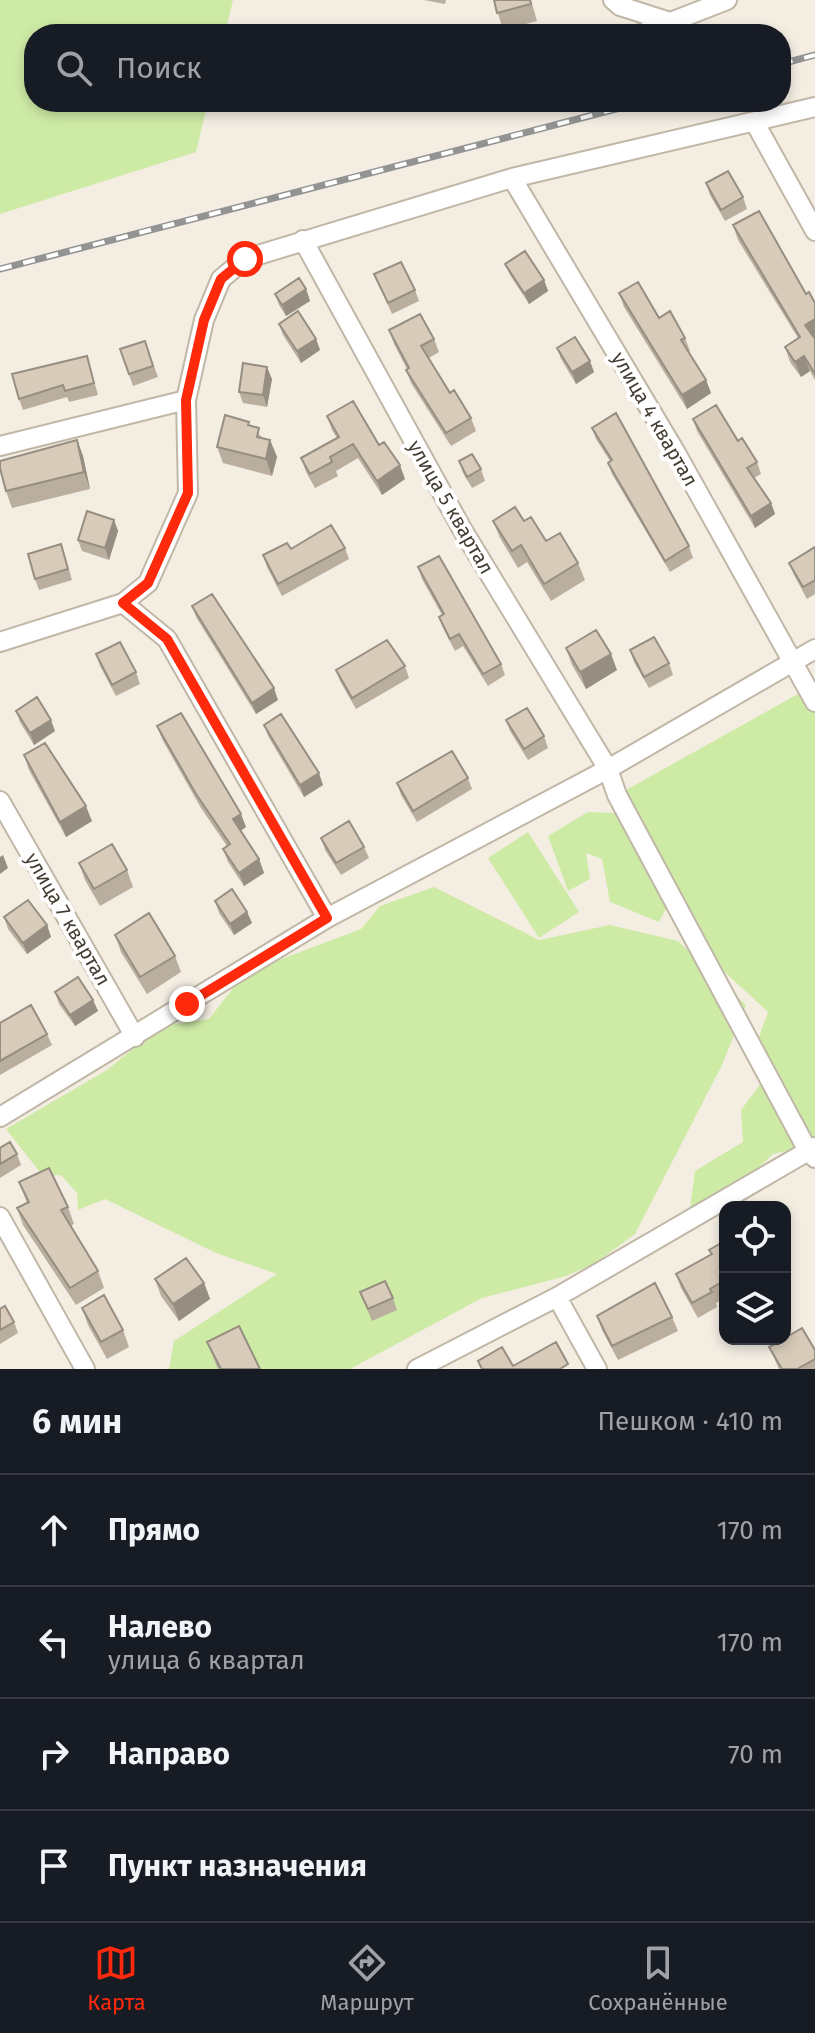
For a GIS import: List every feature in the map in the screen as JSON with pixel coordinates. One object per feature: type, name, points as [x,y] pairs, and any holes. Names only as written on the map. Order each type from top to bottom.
[{"type":"street","points":[[613,0],[620,6],[670,22]]},
{"type":"street","points":[[665,24],[727,0]]},
{"type":"street","points":[[0,642],[123,603],[148,583],[188,493],[186,400],[204,320],[221,279],[245,259],[512,178],[815,107]]},
{"type":"street","points":[[755,123],[815,231]]},
{"type":"street","name":"улица 4 квартал","points":[[512,178],[676,453],[815,702]]},
{"type":"street","name":"улица 5 квартал","points":[[303,240],[462,529],[608,769],[617,795],[813,1152]]},
{"type":"street","points":[[0,446],[186,400]]},
{"type":"street","points":[[123,603],[167,639],[327,918]]},
{"type":"street","points":[[0,1117],[327,918],[608,769],[815,649]]},
{"type":"street","name":"улица 7 квартал","points":[[0,801],[135,1037]]},
{"type":"street","points":[[417,1369],[557,1297],[813,1152]]},
{"type":"street","points":[[0,1217],[85,1369]]},
{"type":"street","points":[[557,1297],[597,1369]]},
{"type":"green space","points":[[0,0],[233,0],[227,24],[24,24],[24,112],[206,112],[196,152],[0,214]]},
{"type":"green space","points":[[807,689],[815,702],[815,1138],[797,1148],[773,1154],[747,1179],[690,1208],[695,1171],[743,1142],[741,1110],[762,1082],[757,1042],[768,1012],[705,954],[667,907],[659,922],[610,902],[602,859],[586,853],[590,879],[568,891],[548,836],[588,812],[614,813],[617,795]]},
{"type":"green space","points":[[528,832],[579,912],[539,938],[488,858]]},
{"type":"green space","points":[[434,887],[539,940],[610,925],[678,941],[746,1005],[722,1065],[635,1234],[594,1264],[566,1276],[482,1298],[350,1369],[169,1369],[174,1341],[277,1274],[216,1253],[105,1199],[78,1210],[77,1193],[61,1175],[43,1176],[6,1129],[107,1070],[161,1026],[209,1019],[245,973],[361,929],[380,906]]},
{"type":"building","points":[[494,0],[530,0],[531,4],[497,13]]},
{"type":"building","points":[[728,171],[743,197],[721,210],[706,183]]},
{"type":"building","points":[[759,211],[806,294],[809,292],[815,303],[815,319],[805,325],[815,339],[815,374],[804,356],[795,362],[785,347],[800,337],[733,225]]},
{"type":"building","points":[[525,251],[544,280],[524,293],[505,264]]},
{"type":"building","points":[[401,262],[415,290],[388,303],[374,274]]},
{"type":"building","points":[[299,278],[306,289],[282,305],[275,294]]},
{"type":"building","points":[[638,282],[659,318],[670,311],[685,338],[681,340],[706,380],[682,395],[619,293]]},
{"type":"building","points":[[298,311],[316,339],[297,351],[279,324]]},
{"type":"building","points":[[420,314],[434,339],[421,346],[450,393],[454,390],[471,418],[446,433],[406,370],[409,368],[389,330]]},
{"type":"building","points":[[575,337],[590,361],[572,372],[557,348]]},
{"type":"building","points":[[145,341],[153,366],[129,374],[120,349]]},
{"type":"building","points":[[87,356],[94,383],[65,391],[63,385],[19,399],[12,374]]},
{"type":"building","points":[[243,363],[267,367],[263,395],[239,392]]},
{"type":"building","points":[[353,401],[379,445],[384,442],[400,465],[377,481],[353,444],[330,457],[332,462],[310,474],[301,458],[339,437],[327,416]]},
{"type":"building","points":[[716,405],[738,441],[742,438],[757,462],[747,468],[771,503],[751,516],[693,419]]},
{"type":"building","points":[[616,413],[689,546],[665,561],[608,463],[612,460],[592,428]]},
{"type":"building","points":[[225,415],[259,428],[257,437],[270,440],[266,459],[217,447]]},
{"type":"building","points":[[77,440],[84,472],[6,491],[0,461]]},
{"type":"building","points":[[472,454],[481,469],[467,477],[459,461]]},
{"type":"building","points":[[515,507],[524,521],[531,517],[546,541],[560,533],[578,563],[544,584],[521,545],[512,551],[493,521]]},
{"type":"building","points":[[87,511],[114,520],[105,548],[78,540]]},
{"type":"building","points":[[331,525],[345,548],[278,584],[263,555],[287,543],[291,549]]},
{"type":"building","points":[[61,544],[68,569],[35,579],[28,554]]},
{"type":"building","points":[[815,547],[815,580],[803,587],[789,563]]},
{"type":"building","points":[[439,556],[501,664],[483,674],[459,634],[450,639],[439,617],[444,614],[418,567]]},
{"type":"building","points":[[212,594],[274,688],[252,703],[192,606]]},
{"type":"building","points":[[596,630],[611,654],[580,672],[566,648]]},
{"type":"building","points":[[654,637],[669,663],[644,677],[630,650]]},
{"type":"building","points":[[387,640],[405,666],[352,698],[336,670]]},
{"type":"building","points":[[120,642],[136,672],[112,685],[96,654]]},
{"type":"building","points":[[37,697],[51,720],[30,733],[16,711]]},
{"type":"building","points":[[527,708],[544,736],[524,749],[506,720]]},
{"type":"building","points":[[181,713],[241,814],[233,819],[259,859],[239,873],[223,849],[230,844],[196,794],[157,726]]},
{"type":"building","points":[[281,714],[319,773],[300,785],[264,725]]},
{"type":"building","points":[[45,743],[86,806],[60,822],[24,755]]},
{"type":"building","points":[[452,751],[468,778],[413,811],[397,783]]},
{"type":"building","points":[[349,821],[364,847],[336,863],[321,838]]},
{"type":"building","points":[[112,844],[127,870],[94,889],[79,863]]},
{"type":"building","points":[[232,889],[247,912],[230,924],[215,901]]},
{"type":"building","points":[[28,900],[47,925],[23,943],[4,917]]},
{"type":"building","points":[[149,913],[175,956],[140,977],[115,935]]},
{"type":"building","points":[[78,977],[93,1000],[70,1015],[55,992]]},
{"type":"building","points":[[31,1005],[47,1034],[0,1061],[0,1023]]},
{"type":"building","points":[[10,1142],[17,1154],[0,1164],[0,1148]]},
{"type":"building","points":[[49,1168],[68,1207],[61,1210],[98,1271],[70,1288],[17,1208],[29,1202],[19,1182]]},
{"type":"building","points":[[719,1244],[719,1284],[710,1289],[712,1292],[692,1303],[676,1274],[712,1254],[709,1250]]},
{"type":"building","points":[[186,1258],[204,1283],[173,1304],[155,1279]]},
{"type":"building","points":[[385,1281],[393,1298],[368,1309],[360,1292]]},
{"type":"building","points":[[655,1283],[672,1317],[612,1346],[597,1316]]},
{"type":"building","points":[[104,1295],[123,1330],[101,1342],[82,1308]]},
{"type":"building","points":[[5,1306],[14,1322],[0,1330],[0,1309]]},
{"type":"building","points":[[239,1326],[260,1369],[221,1369],[207,1342]]},
{"type":"building","points":[[802,1328],[815,1350],[815,1359],[797,1369],[782,1369],[769,1347],[791,1345],[791,1334]]},
{"type":"building","points":[[556,1342],[568,1364],[560,1369],[482,1369],[478,1361],[502,1347],[513,1366]]},
{"type":"railway","points":[[791,61],[815,55]]},
{"type":"railway","points":[[0,269],[604,112]]},
{"type":"route","points":[[187,1004],[327,918],[167,639],[123,603],[148,583],[188,493],[186,400],[204,320],[221,279],[245,259]]}]
